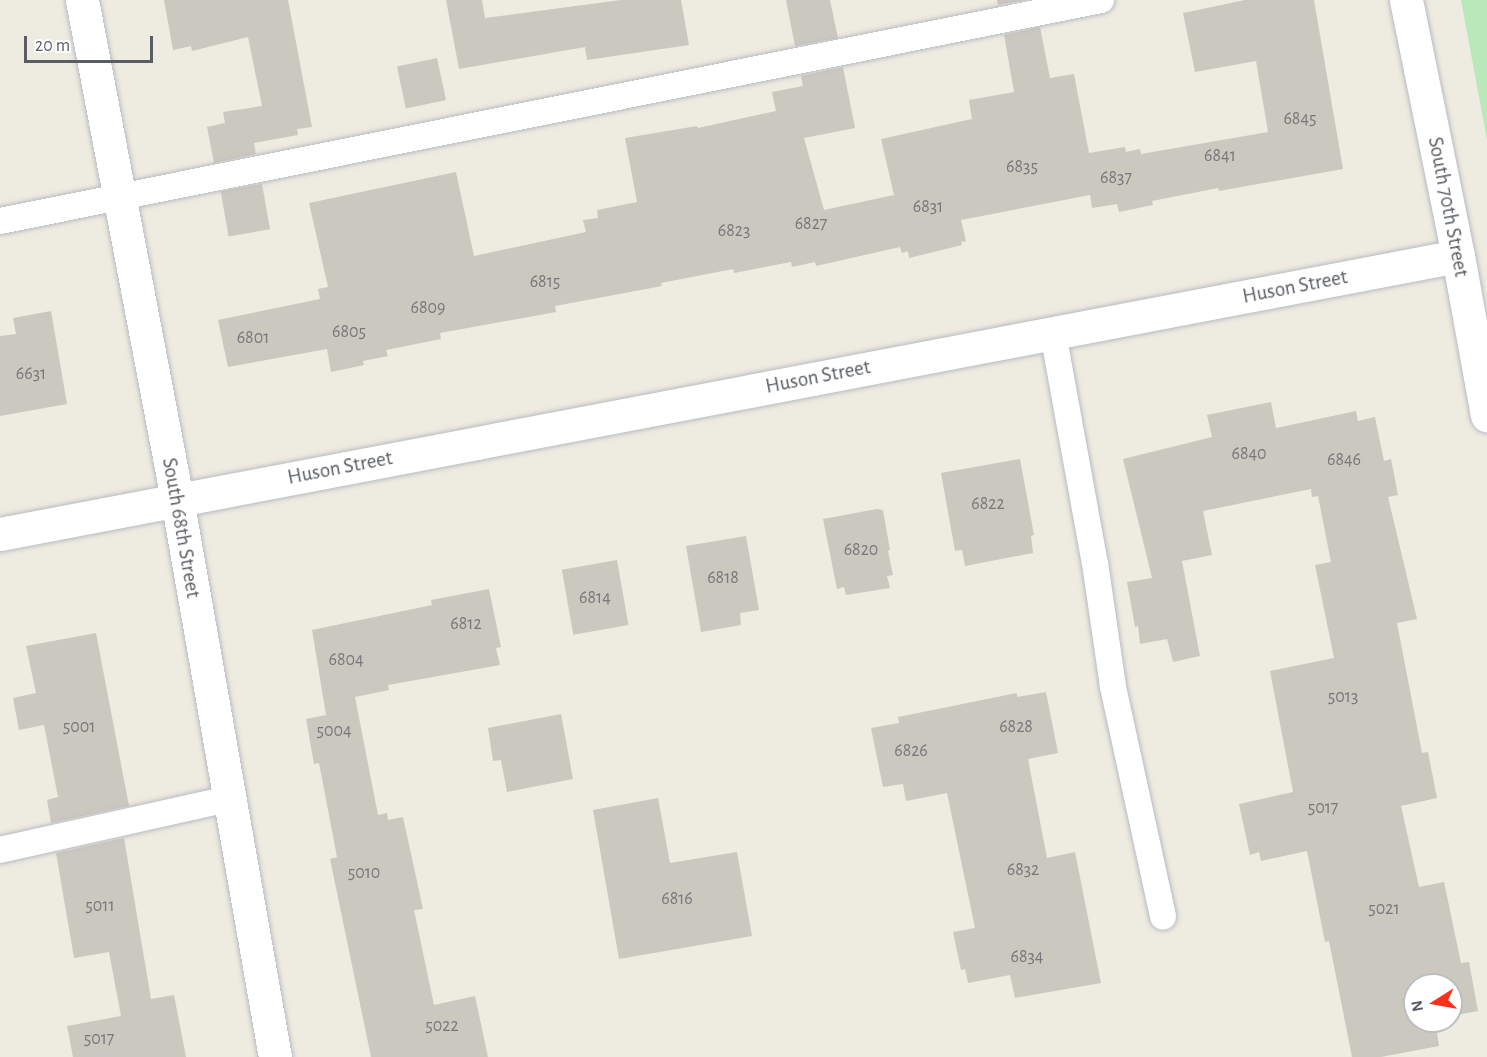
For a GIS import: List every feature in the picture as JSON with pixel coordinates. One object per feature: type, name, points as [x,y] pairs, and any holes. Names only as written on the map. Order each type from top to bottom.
[{"type":"street","name":"South 68th Street","points":[[82,0],[177,499],[275,1057]]},
{"type":"street","name":"South 70th Street","points":[[1406,0],[1458,256],[1487,415]]},
{"type":"street","name":"Huson Street","points":[[0,534],[1458,256]]},
{"type":"lane","points":[[0,221],[1101,0]]},
{"type":"lane","points":[[1053,333],[1095,562],[1113,687],[1163,917]]},
{"type":"lane","points":[[0,849],[229,799]]},
{"type":"green space","points":[[1461,0],[1487,0],[1487,140]]},
{"type":"building","points":[[164,0],[288,0],[312,127],[297,129],[298,135],[254,143],[256,154],[214,163],[207,127],[225,123],[223,112],[262,106],[248,37],[192,51],[191,46],[173,50]]},
{"type":"building","points":[[446,0],[482,0],[485,18],[621,0],[681,0],[689,45],[587,60],[585,47],[459,69]]},
{"type":"building","points":[[786,0],[830,0],[838,38],[795,46]]},
{"type":"building","points":[[997,0],[1025,0],[998,5]]},
{"type":"building","points":[[1245,0],[1314,0],[1343,169],[1219,191],[1218,188],[1152,201],[1153,205],[1119,212],[1117,204],[1092,208],[1090,195],[961,220],[966,241],[961,242],[962,245],[909,258],[908,251],[902,253],[900,247],[816,266],[815,262],[792,267],[791,262],[734,273],[733,269],[661,283],[662,286],[555,306],[556,312],[440,333],[441,339],[386,350],[388,356],[363,361],[364,365],[331,372],[327,349],[228,367],[218,320],[320,299],[318,289],[328,287],[309,203],[456,172],[474,256],[586,232],[583,220],[598,218],[597,210],[637,202],[625,138],[697,126],[698,128],[776,111],[772,92],[803,86],[801,76],[843,67],[855,128],[804,138],[824,210],[894,195],[881,139],[972,119],[969,100],[1014,92],[1004,35],[1040,27],[1050,78],[1074,74],[1089,153],[1125,147],[1126,152],[1140,149],[1141,154],[1268,132],[1256,61],[1195,72],[1183,13]]},
{"type":"building","points":[[437,58],[446,100],[406,109],[397,67]]},
{"type":"building","points":[[262,184],[270,229],[229,237],[221,191]]},
{"type":"building","points":[[51,311],[67,404],[0,416],[0,336],[16,334],[13,318]]},
{"type":"building","points":[[1271,402],[1276,428],[1356,411],[1358,421],[1375,417],[1384,461],[1391,459],[1398,495],[1388,497],[1417,619],[1397,623],[1422,753],[1428,752],[1437,798],[1401,806],[1419,887],[1444,882],[1461,963],[1469,962],[1478,1011],[1463,1014],[1463,973],[1403,973],[1403,1033],[1437,1033],[1439,1046],[1381,1057],[1352,1057],[1329,941],[1325,942],[1307,851],[1261,861],[1259,852],[1250,855],[1239,804],[1293,792],[1270,671],[1334,658],[1315,565],[1331,562],[1318,496],[1312,497],[1311,489],[1203,511],[1212,555],[1182,561],[1200,656],[1173,662],[1167,639],[1140,644],[1127,582],[1152,578],[1123,459],[1212,437],[1207,415]]},
{"type":"building","points":[[1020,459],[1034,535],[1031,536],[1033,553],[965,566],[962,550],[955,551],[941,473]]},
{"type":"building","points":[[877,509],[883,510],[890,550],[888,551],[893,575],[887,576],[890,588],[846,595],[844,587],[837,589],[823,519]]},
{"type":"building","points":[[746,536],[759,610],[740,613],[741,625],[701,632],[686,546]]},
{"type":"building","points":[[617,560],[628,625],[573,635],[562,570]]},
{"type":"building","points":[[489,589],[501,647],[496,648],[500,665],[388,685],[389,690],[355,697],[378,815],[387,813],[388,820],[403,817],[423,909],[414,910],[434,1005],[475,996],[488,1057],[371,1057],[330,859],[337,857],[319,763],[314,764],[306,719],[326,715],[312,630],[432,605],[431,600]]},
{"type":"building","points":[[96,633],[129,806],[51,823],[47,800],[58,797],[44,725],[19,730],[13,698],[36,693],[26,646]]},
{"type":"building","points":[[1046,692],[1058,753],[1028,759],[1047,858],[1075,852],[1101,983],[1015,998],[1010,975],[968,983],[965,969],[961,970],[953,932],[975,928],[947,793],[906,801],[903,784],[883,787],[871,728],[899,723],[898,717],[1017,693],[1017,697]]},
{"type":"building","points":[[561,714],[573,779],[507,792],[501,760],[493,761],[488,728]]},
{"type":"building","points":[[658,798],[670,863],[737,852],[752,936],[619,959],[593,810]]},
{"type":"building","points":[[124,838],[151,999],[174,995],[186,1057],[73,1057],[67,1026],[121,1016],[109,952],[74,958],[56,853]]}]
